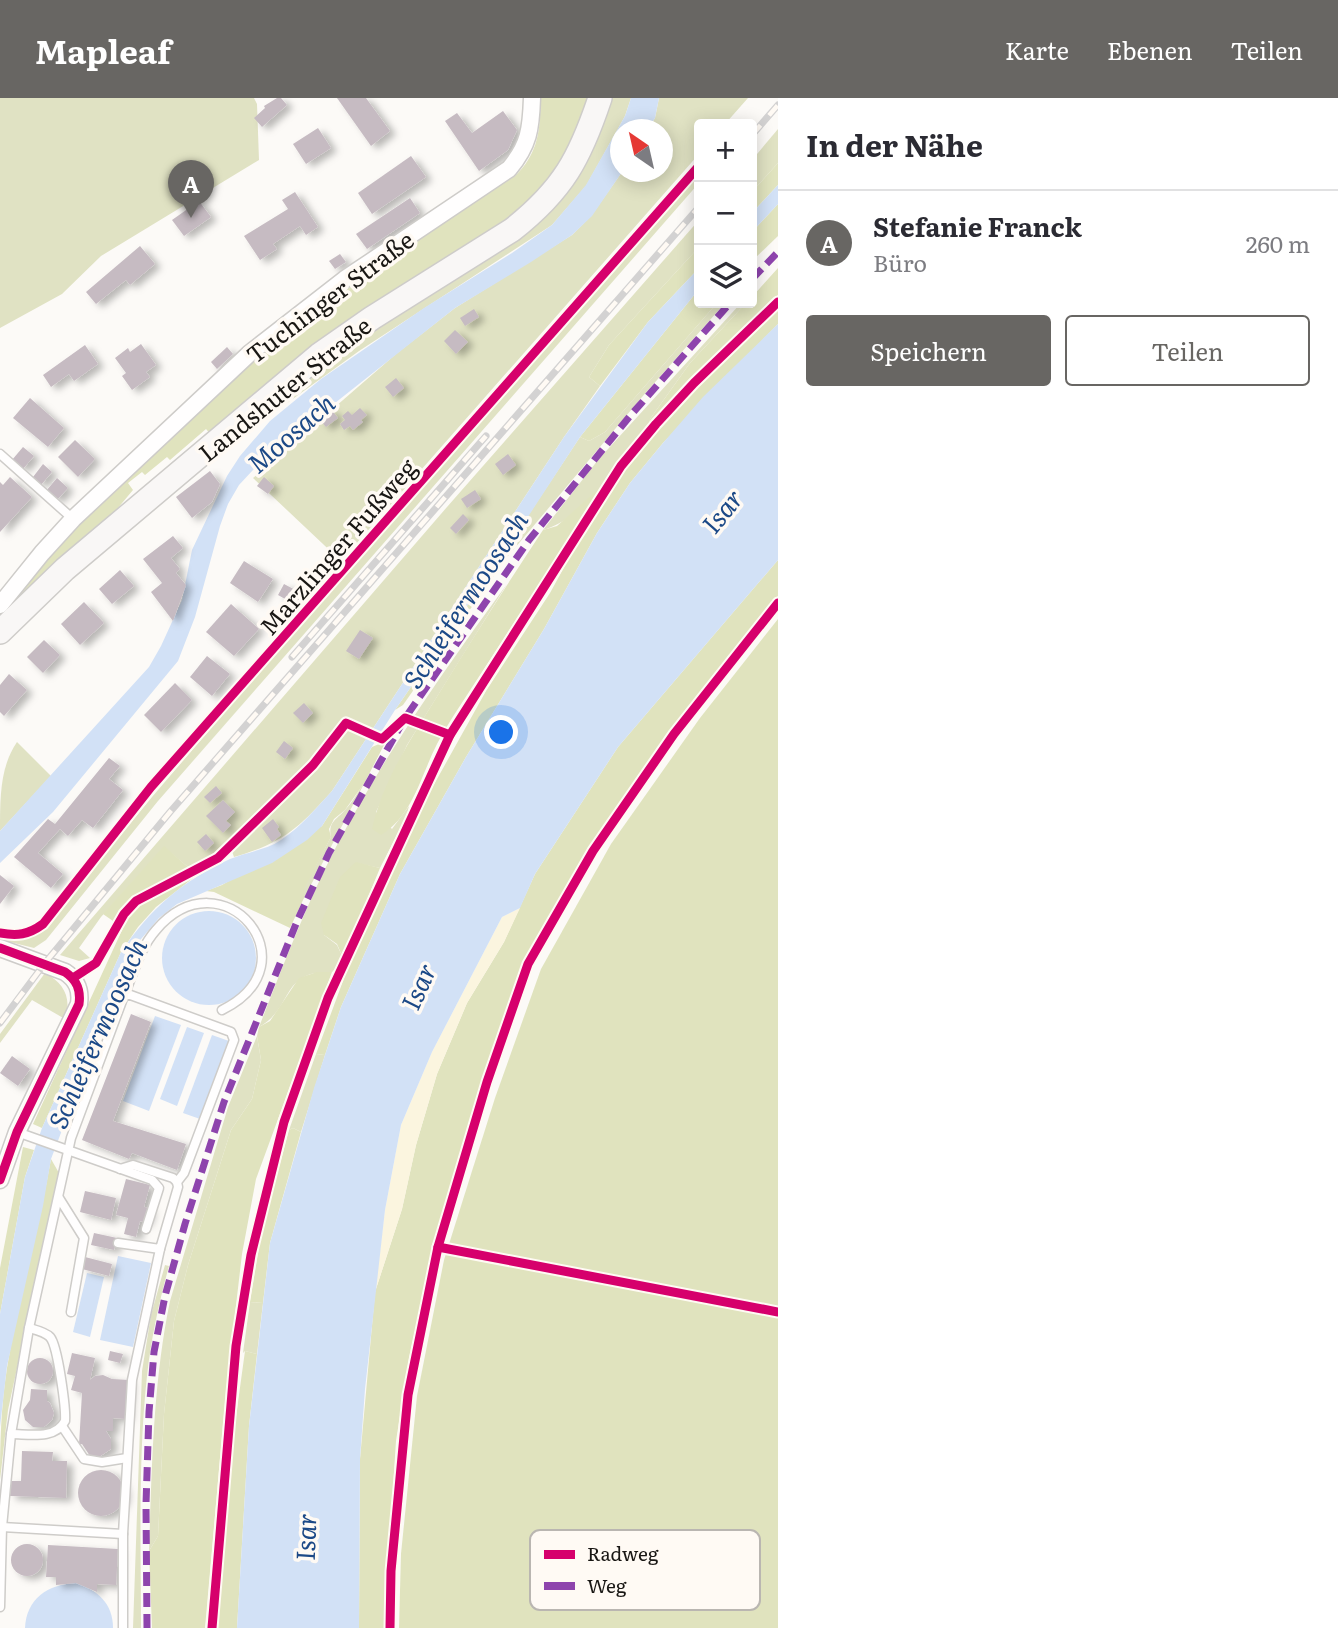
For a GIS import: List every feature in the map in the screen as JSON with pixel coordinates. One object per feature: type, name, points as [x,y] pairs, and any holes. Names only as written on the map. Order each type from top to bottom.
[{"type":"main road","name":"Landshuter Straße","points":[[0,632],[74,562],[319,355],[530,216],[548,199],[576,160],[600,98]]},
{"type":"street","name":"Tuchinger Straße","points":[[0,605],[73,519],[250,353],[345,279],[509,169],[523,152],[529,136],[532,98]]},
{"type":"street","points":[[0,948],[45,963],[73,978],[80,995],[79,1004],[17,1132],[0,1180]]},
{"type":"lane","points":[[0,454],[73,519]]},
{"type":"lane","points":[[73,978],[96,963],[124,914],[136,901],[176,879]]},
{"type":"lane","points":[[0,1607],[2,1527],[10,1434],[29,1328],[68,1150],[145,944],[156,929],[186,907],[203,902],[222,904],[243,915],[255,929],[262,947],[262,966],[253,988],[240,1002],[222,1010]]},
{"type":"lane","points":[[125,993],[226,1030],[234,1036],[184,1173],[177,1182]]},
{"type":"lane","points":[[17,1132],[152,1180],[159,1188],[146,1229]]},
{"type":"lane","points":[[120,1169],[133,1165],[173,1178],[178,1187],[160,1249],[134,1366],[123,1534],[122,1628]]},
{"type":"lane","points":[[59,1198],[84,1238],[71,1312]]},
{"type":"lane","points":[[118,1244],[160,1249]]},
{"type":"lane","points":[[10,1434],[49,1434],[62,1426],[66,1414],[58,1357],[50,1336],[29,1328]]},
{"type":"lane","points":[[62,1426],[84,1459],[102,1462],[127,1458]]},
{"type":"lane","points":[[2,1527],[123,1534]]},
{"type":"green space","points":[[0,98],[254,98],[257,104],[259,160],[101,256],[62,294],[0,328]]},
{"type":"green space","points":[[540,98],[592,98],[583,124],[540,196],[211,435],[206,429],[170,460],[167,457],[145,475],[142,472],[128,483],[133,490],[107,521],[18,600],[14,596],[77,525],[256,357],[365,273],[515,176],[533,150],[540,120]]},
{"type":"green space","points":[[611,98],[631,98],[623,119],[610,119],[610,143],[586,186],[552,225],[359,351],[236,440],[236,437],[327,363],[523,235],[539,221],[578,174]]},
{"type":"green space","points":[[659,98],[748,98],[729,119],[694,119],[694,160],[341,561],[253,478],[396,354],[455,308],[572,235],[591,216],[615,182],[673,182],[673,119],[655,118]]},
{"type":"green space","points":[[778,129],[778,163],[757,186],[757,154]]},
{"type":"green space","points":[[778,163],[778,185],[757,208],[757,186]]},
{"type":"green space","points":[[694,179],[694,189],[158,801],[46,940],[34,948],[2,940],[30,938],[52,919],[235,700]]},
{"type":"green space","points":[[778,204],[778,236],[757,256],[757,227]]},
{"type":"green space","points":[[694,226],[694,252],[609,345],[589,377],[600,386],[332,791],[289,833],[251,852],[234,857],[229,843],[216,855],[188,867],[164,847],[101,917],[79,948],[90,958],[79,961],[60,955]]},
{"type":"green space","points":[[694,252],[694,273],[648,322],[600,386],[589,377],[609,345]]},
{"type":"green space","points":[[778,268],[778,295],[685,386],[649,427],[650,419],[690,363],[741,308],[757,308],[757,291]]},
{"type":"green space","points":[[694,295],[694,308],[713,308],[605,432],[589,441],[580,437]]},
{"type":"green space","points":[[713,308],[721,308],[504,561],[498,561],[580,437],[589,441],[605,432]]},
{"type":"green space","points":[[736,308],[741,308],[690,363],[650,419],[649,427],[602,487],[573,514],[543,530],[598,460]]},
{"type":"green space","points":[[778,308],[778,324],[663,443],[630,483],[597,533],[544,629],[466,757],[400,874],[341,1007],[325,1055],[316,1054],[353,954],[380,891],[422,806],[486,691],[550,593],[586,527],[621,474],[657,430],[696,387]]},
{"type":"green space","points":[[605,483],[445,730],[409,806],[392,827],[381,835],[372,829],[384,792],[400,757],[491,610],[543,530],[557,526]]},
{"type":"green space","points":[[778,560],[778,596],[682,716],[594,841],[536,940],[513,990],[484,1073],[453,1176],[431,1257],[409,1358],[396,1441],[384,1628],[359,1628],[360,1459],[375,1292],[402,1209],[416,1145],[437,1074],[467,1003],[504,942],[535,874],[618,747]]},
{"type":"green space","points":[[498,561],[504,561],[403,705],[395,710]]},
{"type":"green space","points":[[507,584],[407,745],[376,812],[392,829],[409,806],[380,868],[356,863],[324,935],[337,945],[343,958],[339,966],[332,972],[304,977],[295,984],[270,1019],[259,1027],[315,891],[355,812],[417,712]]},
{"type":"green space","points":[[778,619],[778,1628],[399,1628],[401,1554],[417,1396],[444,1260],[495,1098],[541,969],[611,844],[700,718]]},
{"type":"green space","points":[[386,741],[365,782],[345,810],[334,819],[329,829],[331,837],[304,889],[303,900],[290,928],[214,892],[206,891],[222,885],[322,826],[372,747]]},
{"type":"green space","points":[[17,742],[51,776],[0,831],[4,772]]},
{"type":"green space","points":[[365,782],[303,900],[303,889],[331,837],[332,825],[351,804]]},
{"type":"green space","points":[[164,846],[197,875],[156,907],[121,952],[42,1128],[33,1124],[123,928],[103,914]]},
{"type":"green space","points":[[356,862],[380,868],[343,958],[337,944],[324,935],[321,923],[340,877]]},
{"type":"green space","points":[[317,972],[332,972],[256,1179],[242,1254],[226,1391],[205,1628],[152,1628],[149,1551],[158,1536],[164,1414],[174,1321],[188,1265],[231,1130],[252,1099],[261,1060],[257,1036],[259,1027],[270,1021],[299,978]]},
{"type":"green space","points":[[45,973],[57,981],[65,992],[68,1004],[65,1019],[32,1000],[0,1043],[0,1034]]},
{"type":"green space","points":[[257,1036],[261,1060],[252,1099],[231,1130],[188,1265],[174,1321],[164,1414],[158,1536],[149,1551],[157,1394],[170,1301],[228,1107]]},
{"type":"green space","points":[[316,1054],[325,1055],[301,1132],[293,1128],[289,1130]]},
{"type":"green space","points":[[293,1128],[301,1132],[270,1243],[263,1303],[250,1302],[261,1235],[289,1130]]},
{"type":"green space","points":[[23,1147],[34,1150],[25,1177],[0,1314],[0,1268]]},
{"type":"green space","points":[[51,1159],[59,1173],[8,1410],[0,1480],[1,1424],[7,1368]]},
{"type":"green space","points":[[165,1265],[169,1266],[153,1334],[144,1407],[141,1628],[133,1628],[142,1371],[151,1315]]},
{"type":"green space","points":[[250,1302],[263,1303],[257,1354],[245,1351],[243,1353]]},
{"type":"green space","points":[[245,1351],[257,1354],[249,1426],[237,1628],[216,1628],[235,1424]]},
{"type":"sand","points":[[520,908],[504,942],[467,1003],[437,1074],[416,1145],[402,1209],[375,1292],[385,1210],[401,1125],[432,1052],[502,917]]},
{"type":"water","points":[[631,98],[659,98],[654,119],[623,119]]},
{"type":"water","name":"Moosach","points":[[610,143],[610,182],[615,182],[592,216],[572,235],[455,308],[292,437],[239,485],[220,526],[195,617],[178,661],[53,812],[0,863],[0,831],[149,667],[182,600],[192,550],[227,476],[270,421],[321,379],[552,225],[586,185]]},
{"type":"water","points":[[778,185],[778,204],[757,227],[757,208]]},
{"type":"water","name":"Schleifermoosach","points":[[694,273],[694,295],[580,437],[395,710],[322,826],[307,840],[272,863],[177,904],[159,918],[136,945],[51,1159],[7,1366],[0,1427],[0,1314],[25,1177],[42,1128],[121,952],[156,909],[182,886],[230,859],[281,840],[302,823],[332,791],[564,437],[648,322]]},
{"type":"water","name":"Isar","points":[[778,324],[778,560],[618,747],[535,874],[520,908],[502,917],[432,1052],[401,1125],[385,1210],[365,1389],[360,1459],[359,1628],[237,1628],[249,1426],[270,1243],[314,1088],[341,1007],[400,874],[466,757],[544,629],[597,533],[630,483],[663,443],[703,397]]},
{"type":"water","points":[[209,911],[227,914],[242,925],[253,940],[256,958],[253,976],[242,991],[227,1002],[209,1005],[191,1002],[176,991],[165,976],[162,958],[165,940],[176,925],[191,914]]},
{"type":"water","points":[[155,1016],[181,1025],[149,1111],[123,1101]]},
{"type":"water","points":[[187,1027],[204,1033],[177,1106],[160,1099]]},
{"type":"water","points":[[212,1035],[229,1041],[200,1119],[183,1113]]},
{"type":"water","points":[[118,1256],[151,1263],[133,1347],[100,1340]]},
{"type":"water","points":[[87,1273],[104,1277],[90,1337],[73,1332]]},
{"type":"water","points":[[76,1583],[103,1599],[110,1612],[113,1628],[25,1628],[29,1609],[40,1595],[56,1586]]},
{"type":"building","points":[[281,98],[287,105],[262,127],[254,118],[264,106]]},
{"type":"building","points":[[337,98],[366,98],[390,131],[371,146]]},
{"type":"building","points":[[503,111],[517,130],[508,150],[479,171],[445,121],[457,113],[472,133]]},
{"type":"building","points":[[318,128],[331,148],[306,164],[293,144]]},
{"type":"building","points":[[411,156],[426,177],[372,214],[358,193]]},
{"type":"building","points":[[295,192],[318,227],[306,235],[300,226],[273,244],[277,249],[260,260],[244,236],[288,209],[282,200]]},
{"type":"building","points":[[410,198],[420,213],[367,249],[356,234]]},
{"type":"building","points":[[199,201],[211,217],[184,236],[172,220]]},
{"type":"building","points":[[140,246],[155,264],[130,285],[126,280],[96,304],[86,292]]},
{"type":"building","points":[[340,254],[346,262],[335,269],[329,261]]},
{"type":"building","points":[[474,309],[479,317],[465,326],[460,318]]},
{"type":"building","points":[[455,330],[468,342],[456,354],[444,341]]},
{"type":"building","points":[[141,344],[156,365],[146,372],[150,377],[132,390],[122,376],[126,373],[115,358],[128,348],[130,352]]},
{"type":"building","points":[[85,345],[98,364],[74,381],[69,374],[51,387],[43,375]]},
{"type":"building","points":[[227,347],[233,354],[217,369],[211,362]]},
{"type":"building","points":[[396,378],[404,388],[393,397],[385,387]]},
{"type":"building","points":[[30,398],[64,428],[48,447],[13,418]]},
{"type":"building","points":[[360,408],[367,415],[361,420],[363,422],[353,430],[350,426],[344,430],[340,424],[345,420],[342,416],[348,411],[352,415]]},
{"type":"building","points":[[331,409],[338,418],[326,427],[319,419]]},
{"type":"building","points":[[75,440],[95,459],[78,477],[58,457]]},
{"type":"building","points":[[23,447],[34,456],[23,469],[12,460]]},
{"type":"building","points":[[508,454],[516,465],[503,475],[495,464]]},
{"type":"building","points":[[43,464],[52,472],[41,485],[33,477]]},
{"type":"building","points":[[210,471],[220,484],[212,502],[192,518],[176,497]]},
{"type":"building","points":[[10,477],[32,497],[0,532],[0,482],[3,485]]},
{"type":"building","points":[[264,477],[274,486],[268,494],[257,486]]},
{"type":"building","points":[[57,478],[68,488],[57,500],[46,491]]},
{"type":"building","points":[[475,490],[481,499],[467,508],[461,499]]},
{"type":"building","points":[[463,514],[469,520],[456,534],[450,528]]},
{"type":"building","points":[[173,536],[183,548],[171,558],[180,569],[176,573],[186,585],[173,621],[151,592],[162,583],[143,559]]},
{"type":"building","points":[[244,561],[273,579],[258,602],[230,583]]},
{"type":"building","points":[[120,570],[134,586],[112,604],[99,589]]},
{"type":"building","points":[[284,584],[301,593],[294,604],[278,595]]},
{"type":"building","points":[[84,602],[104,623],[80,645],[61,624]]},
{"type":"building","points":[[231,604],[259,629],[234,656],[206,632]]},
{"type":"building","points":[[360,630],[373,638],[359,659],[346,651]]},
{"type":"building","points":[[44,640],[60,655],[43,673],[27,657]]},
{"type":"building","points":[[207,656],[230,674],[212,696],[190,677]]},
{"type":"building","points":[[9,674],[27,690],[4,716],[0,712],[0,685]]},
{"type":"building","points":[[175,683],[192,700],[161,732],[144,715]]},
{"type":"building","points":[[304,703],[313,713],[303,723],[293,713]]},
{"type":"building","points":[[284,741],[293,748],[285,759],[276,752]]},
{"type":"building","points":[[109,758],[120,766],[109,779],[123,790],[93,828],[82,820],[68,836],[60,829],[38,853],[63,874],[51,888],[14,857],[48,819],[55,824]]},
{"type":"building","points":[[216,786],[222,793],[210,803],[204,797]]},
{"type":"building","points":[[223,800],[235,812],[226,821],[231,825],[223,833],[206,816]]},
{"type":"building","points":[[273,819],[281,835],[272,842],[262,828]]},
{"type":"building","points":[[206,834],[214,843],[205,851],[197,842]]},
{"type":"building","points":[[0,875],[14,886],[0,904]]},
{"type":"building","points":[[131,1014],[151,1022],[113,1121],[186,1144],[177,1170],[132,1153],[129,1159],[82,1140]]},
{"type":"building","points":[[12,1056],[30,1069],[18,1086],[0,1073]]},
{"type":"building","points":[[126,1179],[150,1185],[144,1207],[150,1208],[146,1223],[140,1221],[136,1237],[124,1234],[128,1218],[116,1215]]},
{"type":"building","points":[[85,1191],[116,1198],[111,1220],[80,1212]]},
{"type":"building","points":[[94,1233],[117,1238],[114,1250],[91,1245]]},
{"type":"building","points":[[85,1257],[112,1264],[109,1276],[82,1269]]},
{"type":"building","points":[[110,1351],[123,1354],[120,1363],[108,1360]]},
{"type":"building","points":[[72,1353],[95,1358],[90,1380],[103,1375],[112,1379],[129,1380],[126,1419],[113,1418],[113,1431],[106,1431],[111,1439],[111,1449],[99,1457],[90,1456],[82,1444],[79,1445],[82,1393],[71,1390],[75,1376],[67,1374]]},
{"type":"building","points":[[40,1358],[49,1362],[53,1371],[49,1380],[40,1384],[31,1380],[27,1371],[31,1362]]},
{"type":"building","points":[[31,1389],[47,1390],[47,1401],[54,1413],[52,1420],[44,1427],[33,1427],[25,1420],[23,1410],[30,1400]]},
{"type":"building","points":[[22,1451],[53,1452],[52,1461],[67,1461],[66,1498],[10,1496],[11,1481],[21,1481]]},
{"type":"building","points":[[101,1470],[118,1476],[124,1493],[118,1510],[101,1516],[84,1510],[78,1493],[84,1476]]},
{"type":"building","points":[[27,1544],[38,1549],[43,1560],[38,1571],[27,1576],[16,1571],[11,1560],[16,1549]]},
{"type":"building","points":[[48,1545],[118,1549],[116,1585],[97,1584],[97,1592],[76,1583],[56,1585],[56,1577],[46,1577]]},
{"type":"railway","points":[[757,129],[778,105]]},
{"type":"railway","points":[[0,1023],[45,963],[170,812],[694,213]]},
{"type":"railway","points":[[292,657],[486,436]]},
{"type":"marked path","points":[[757,274],[778,252]]},
{"type":"marked path","points":[[147,1628],[146,1504],[149,1412],[154,1352],[165,1296],[224,1102],[298,919],[329,853],[405,718],[529,540],[630,416],[726,308]]},
{"type":"cycle path","name":"Marzlinger Fußweg","points":[[0,933],[22,934],[43,924],[151,787],[694,172]]},
{"type":"cycle path","points":[[212,1628],[236,1346],[251,1255],[284,1122],[328,998],[450,735],[621,466],[694,383],[778,302]]},
{"type":"cycle path","points":[[390,1628],[391,1571],[408,1395],[438,1247],[487,1082],[528,964],[593,851],[674,734],[778,603]]},
{"type":"cycle path","points":[[73,978],[96,963],[124,914],[136,901],[218,858],[313,765],[346,723],[382,739],[405,718],[450,735]]},
{"type":"cycle path","points":[[0,948],[65,972],[73,978],[79,990],[79,1004],[17,1132],[0,1180]]},
{"type":"cycle path","points":[[438,1247],[778,1312]]},
{"type":"place","name":"Stefanie Franck","points":[[191,218]]}]
